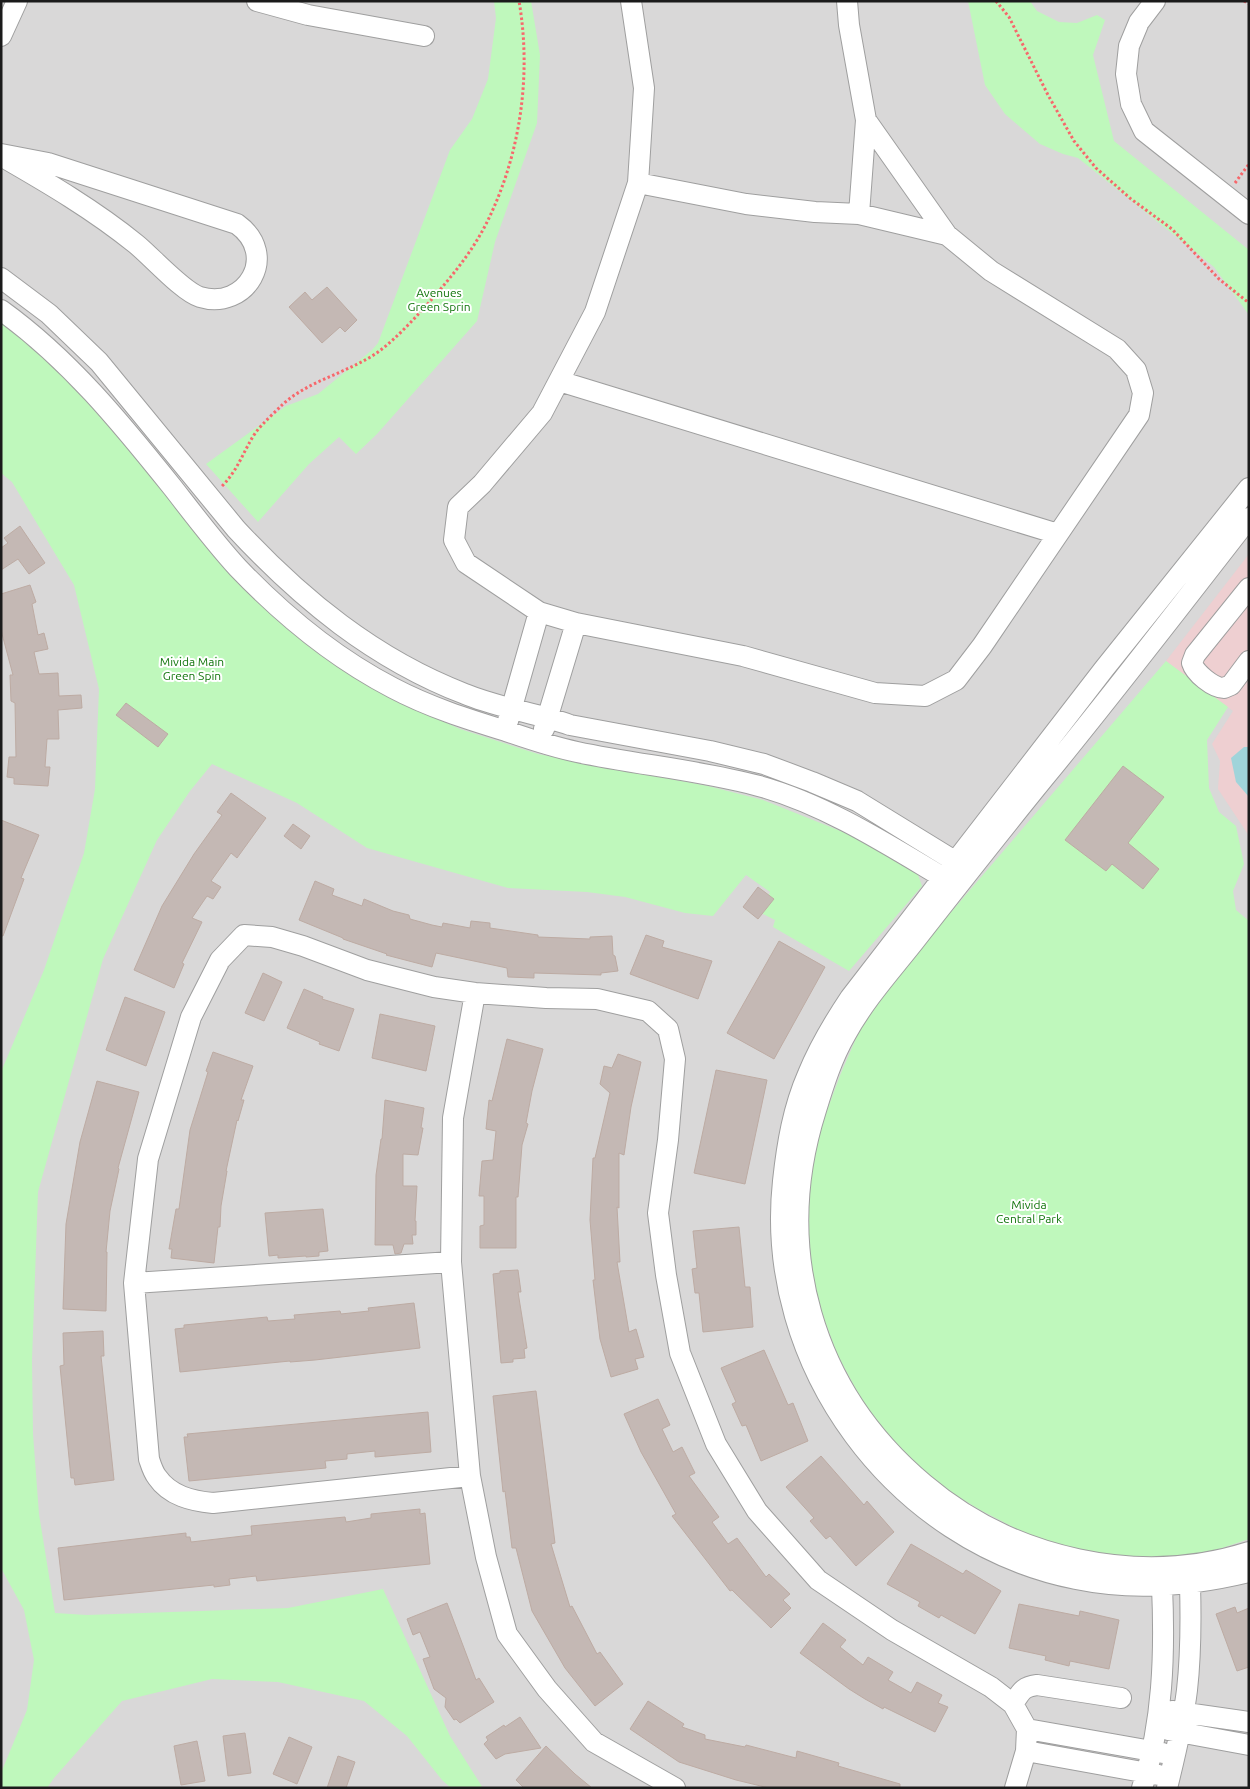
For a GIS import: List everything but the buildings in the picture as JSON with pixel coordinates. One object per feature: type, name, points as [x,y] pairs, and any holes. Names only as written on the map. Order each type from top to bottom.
[{"type":"street","points":[[1,36],[17,1]]},
{"type":"street","points":[[257,1],[308,15],[424,36]]},
{"type":"street","points":[[630,1],[644,88],[638,183],[595,312],[542,413],[482,484],[458,506],[454,540],[466,564],[539,612],[576,623],[743,656],[875,693],[925,696],[956,680],[982,646],[1139,415],[1143,393],[1136,370],[1117,349],[992,271],[947,235],[866,120]]},
{"type":"street","points":[[847,1],[866,120],[859,214]]},
{"type":"street","points":[[1155,1],[1139,22],[1129,46],[1126,74],[1131,104],[1144,131],[1249,214]]},
{"type":"street","points":[[1,155],[48,163],[238,224],[251,236],[255,246],[257,264],[255,273],[250,282],[233,295],[211,299],[192,294],[136,244],[108,222],[64,192],[1,155]]},
{"type":"street","points":[[638,183],[746,204],[815,212],[859,214],[947,235]]},
{"type":"street","points":[[1,278],[49,314],[99,362],[210,498],[284,579],[332,620],[366,643],[426,677],[466,695],[548,717],[570,725],[710,751],[764,764],[812,782],[857,801],[957,874]]},
{"type":"street","points":[[1,310],[45,344],[91,390],[238,567],[289,616],[344,659],[393,688],[441,710],[540,743],[577,752],[698,772],[761,786],[799,800],[957,874]]},
{"type":"street","points":[[559,381],[1058,534]]},
{"type":"street","points":[[1249,488],[1159,599],[957,874],[855,1018],[829,1070],[809,1132],[799,1187],[798,1241],[805,1292],[821,1343],[846,1393],[866,1423],[892,1454],[927,1487],[942,1498],[974,1519],[1000,1532],[1057,1554],[1116,1566],[1162,1568],[1189,1566],[1218,1561],[1249,1552]]},
{"type":"street","points":[[1249,518],[1080,734],[850,998],[819,1048],[799,1097],[788,1143],[780,1221],[785,1275],[797,1327],[816,1374],[842,1418],[873,1460],[891,1480],[930,1515],[975,1543],[999,1555],[1041,1570],[1102,1584],[1162,1586],[1190,1584],[1249,1572]]},
{"type":"street","points":[[1249,588],[1195,655],[1192,662],[1195,670],[1217,687],[1224,688],[1230,684],[1249,661]]},
{"type":"street","points":[[505,731],[539,612]]},
{"type":"street","points":[[540,743],[576,623]]},
{"type":"street","points":[[470,1476],[213,1503],[191,1500],[168,1489],[156,1477],[149,1459],[134,1283],[148,1159],[191,1018],[220,960],[244,935],[272,937],[303,946],[367,970],[434,987],[546,998],[597,999],[648,1011],[668,1030],[675,1059],[668,1140],[658,1213],[666,1275],[680,1352],[716,1444],[757,1511],[818,1580],[892,1630],[991,1687],[1013,1704],[1027,1729],[1026,1751],[1015,1788]]},
{"type":"street","points":[[475,992],[453,1118],[451,1262],[470,1476],[486,1557],[507,1634],[547,1689],[594,1742],[675,1788]]},
{"type":"street","points":[[134,1283],[451,1262]]},
{"type":"street","points":[[1026,1751],[1144,1780],[1168,1782],[1184,1712],[1190,1646],[1190,1584]]},
{"type":"street","points":[[1144,1780],[1157,1720],[1164,1652],[1162,1586]]},
{"type":"street","points":[[1013,1704],[1022,1690],[1028,1686],[1037,1685],[1121,1698]]},
{"type":"street","points":[[1157,1720],[1184,1712],[1249,1722]]},
{"type":"street","points":[[1157,1720],[1180,1732],[1249,1745]]},
{"type":"street","points":[[1027,1729],[1174,1756]]},
{"type":"path","points":[[210,498],[232,475],[256,432],[284,404],[310,387],[378,352],[420,314],[456,271],[485,226],[508,170],[518,129],[524,79],[524,30],[519,1]]},
{"type":"path","points":[[996,1],[1009,17],[1048,95],[1074,141],[1096,168],[1131,199],[1172,229],[1219,279],[1249,303]]},
{"type":"path","points":[[1244,1],[1249,4]]},
{"type":"shaded area","points":[[1,1],[1249,1],[1249,1788],[1,1788]]},
{"type":"shaded area","points":[[1249,554],[1249,836],[1218,789],[1220,761],[1212,744],[1233,711],[1166,661]]},
{"type":"green space","name":"Avenues Green Sprin","points":[[494,1],[531,1],[540,55],[537,123],[495,242],[477,321],[377,434],[356,454],[339,437],[309,464],[258,522],[206,464],[286,406],[318,394],[378,343],[450,150],[472,119],[488,79],[496,18]]},
{"type":"green space","points":[[968,1],[1030,1],[1037,11],[1059,22],[1077,23],[1097,15],[1105,20],[1093,55],[1114,141],[1249,250],[1249,315],[1214,267],[1078,158],[1040,144],[1005,114],[985,85]]},
{"type":"green space","name":"Mivida Main Green Spin","points":[[1,318],[104,412],[243,585],[388,696],[460,729],[538,754],[708,786],[763,800],[848,834],[917,872],[922,886],[849,971],[773,927],[775,920],[761,913],[770,892],[746,875],[713,916],[685,913],[625,897],[587,892],[508,888],[367,848],[297,803],[212,764],[190,791],[157,840],[103,959],[38,1192],[32,1360],[33,1434],[39,1514],[55,1613],[87,1615],[288,1608],[383,1589],[450,1736],[483,1788],[451,1788],[442,1780],[407,1736],[364,1701],[278,1682],[212,1679],[122,1701],[47,1788],[1,1788],[1,1773],[27,1710],[34,1660],[24,1610],[1,1568],[1,1072],[44,970],[84,853],[95,789],[99,689],[74,585],[12,482],[1,473]]},
{"type":"green space","name":"Mivida Central Park","points":[[1166,661],[1228,707],[1207,740],[1209,788],[1219,812],[1236,826],[1244,864],[1233,891],[1236,910],[1249,921],[1249,1539],[1213,1551],[1161,1558],[1102,1557],[1036,1539],[982,1511],[940,1486],[901,1450],[865,1406],[837,1354],[819,1305],[807,1244],[810,1182],[820,1129],[861,1027],[921,945]]},
{"type":"water","points":[[1244,747],[1249,747],[1249,797],[1236,782],[1231,758]]}]
